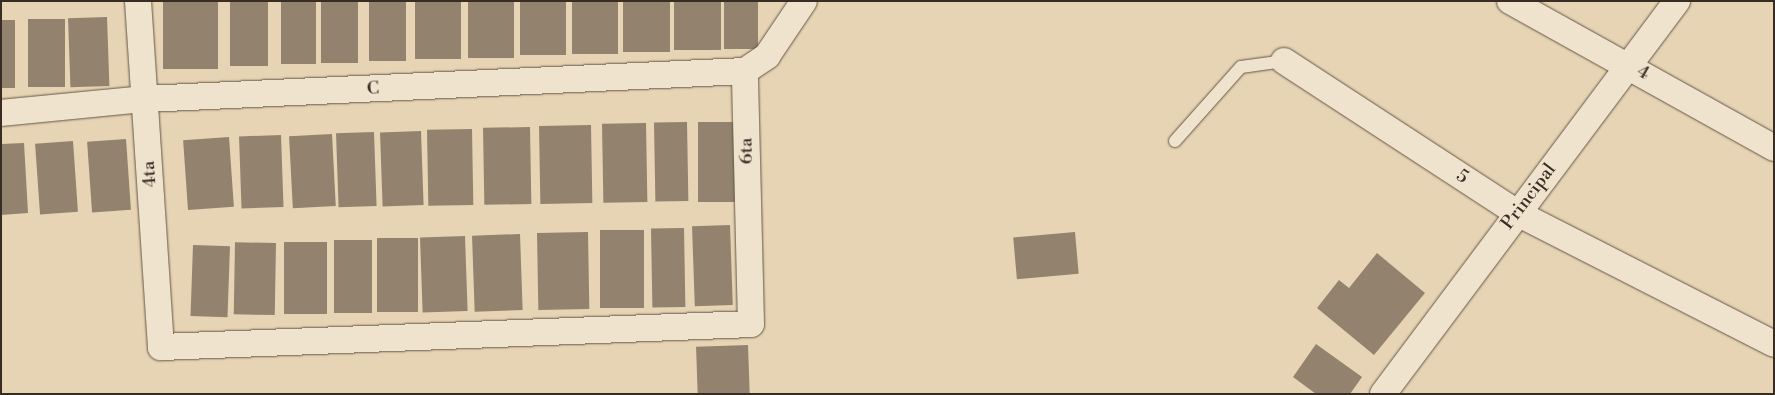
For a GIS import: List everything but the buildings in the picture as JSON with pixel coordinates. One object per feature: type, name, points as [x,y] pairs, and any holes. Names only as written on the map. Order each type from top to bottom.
[{"type":"street","name":"4ta","points":[[138,1],[161,347]]},
{"type":"street","points":[[745,71],[767,56],[804,1]]},
{"type":"street","name":"4","points":[[1510,1],[1627,64],[1774,148]]},
{"type":"street","name":"Principal","points":[[1382,394],[1627,64],[1677,1]]},
{"type":"street","name":"5","points":[[1284,61],[1517,213],[1774,344]]},
{"type":"street","name":"C","points":[[1,113],[145,99],[745,71]]},
{"type":"street","name":"6ta","points":[[161,347],[751,324],[745,71]]},
{"type":"lane","name":"5","points":[[1175,141],[1241,67],[1284,61]]}]
